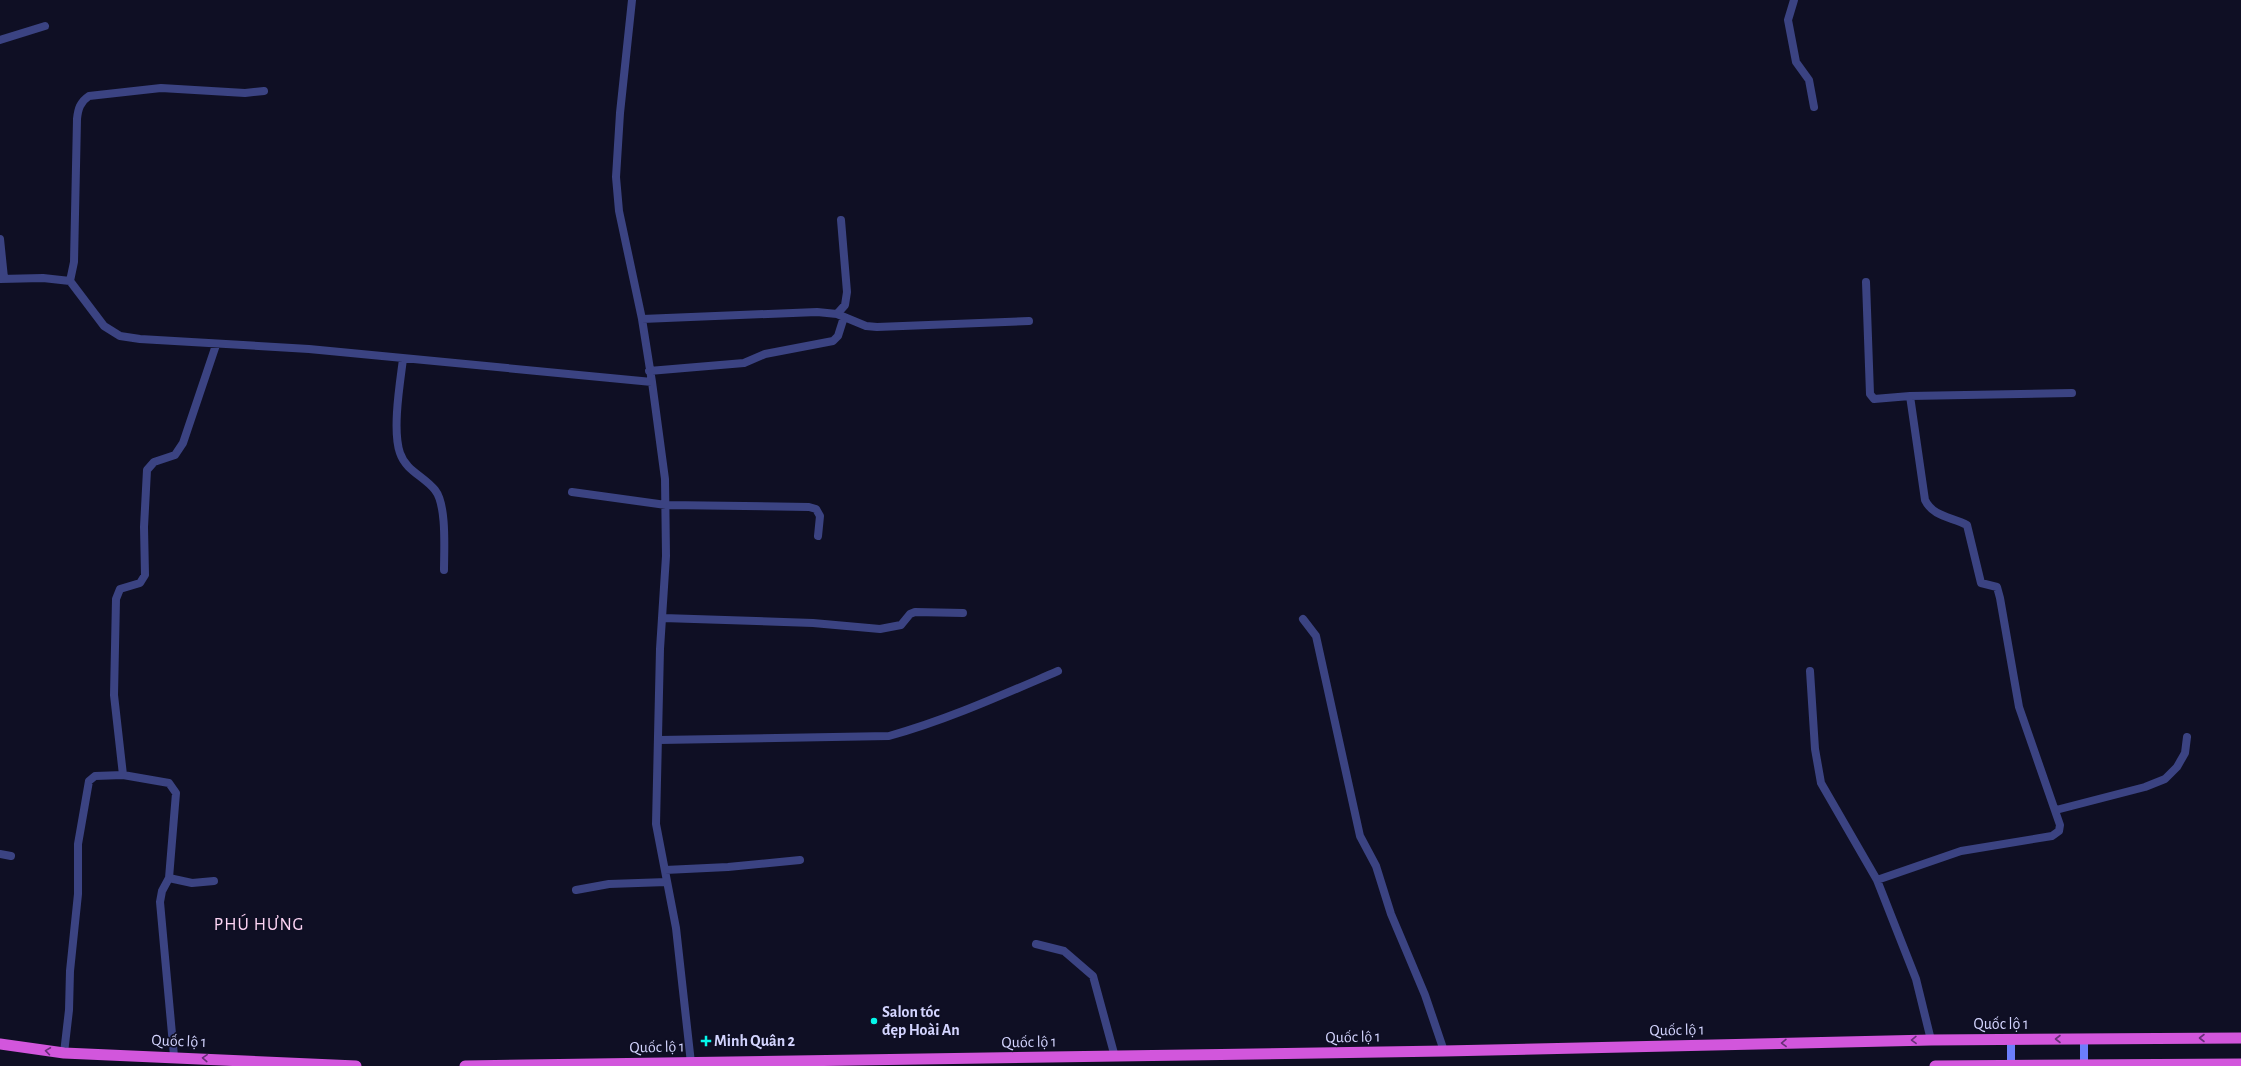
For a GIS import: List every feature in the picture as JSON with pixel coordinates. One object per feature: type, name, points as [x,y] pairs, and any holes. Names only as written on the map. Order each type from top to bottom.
[{"type":"highway","name":"Quốc lộ 1","points":[[465,1066],[1444,1051],[1931,1040],[2241,1038]]},
{"type":"highway","name":"Quốc lộ 1","points":[[0,1044],[64,1053],[174,1056],[356,1066]]},
{"type":"highway","points":[[1935,1066],[2241,1064]]},
{"type":"main road","points":[[2011,1039],[2011,1066]]},
{"type":"main road","points":[[2084,1039],[2084,1066]]},
{"type":"street","points":[[632,0],[620,113],[616,177],[619,211],[642,319],[660,434],[666,505],[666,556],[660,648],[656,824],[678,944],[691,1063]]},
{"type":"street","points":[[1794,0],[1788,20],[1796,62],[1809,80],[1814,107]]},
{"type":"street","points":[[0,40],[45,26]]},
{"type":"street","points":[[70,281],[74,262],[77,119],[80,104],[84,99],[89,96],[161,88],[245,93],[264,91]]},
{"type":"street","points":[[649,371],[744,363],[765,354],[833,341],[838,336],[847,292],[841,220]]},
{"type":"street","points":[[0,239],[2,279],[43,278],[70,281],[104,326],[116,334],[140,340],[309,349],[652,382]]},
{"type":"street","points":[[1866,282],[1870,394],[1874,399],[1880,400],[1910,396],[2072,393]]},
{"type":"street","points":[[642,319],[805,312],[841,316],[866,326],[878,327],[1029,321]]},
{"type":"street","points":[[123,775],[114,695],[116,599],[120,589],[140,583],[145,575],[144,527],[147,470],[154,462],[175,455],[183,443],[216,345]]},
{"type":"street","points":[[403,359],[398,404],[397,442],[404,462],[434,489],[438,496],[442,514],[444,570]]},
{"type":"street","points":[[1877,880],[1961,851],[2052,836],[2059,832],[2060,825],[2019,708],[1997,587],[1981,583],[1967,526],[1938,515],[1927,506],[1924,500],[1910,396]]},
{"type":"street","points":[[572,492],[666,505],[809,507],[816,509],[820,516],[818,536]]},
{"type":"street","points":[[663,618],[813,623],[880,628],[901,625],[910,614],[915,612],[963,613]]},
{"type":"street","points":[[1303,619],[1316,636],[1360,836],[1376,866],[1390,914],[1425,995],[1444,1051]]},
{"type":"street","points":[[659,740],[889,736],[919,728],[956,714],[1058,671]]},
{"type":"street","points":[[1810,671],[1814,749],[1821,784],[1877,880],[1916,979],[1931,1040]]},
{"type":"street","points":[[2056,810],[2145,787],[2165,779],[2177,768],[2185,753],[2187,737]]},
{"type":"street","points":[[64,1053],[69,1010],[70,971],[78,894],[78,844],[88,782],[95,776],[123,775],[170,783],[176,793],[169,878],[162,891],[160,902],[174,1056]]},
{"type":"street","points":[[0,854],[11,856]]},
{"type":"street","points":[[665,870],[728,868],[800,860]]},
{"type":"street","points":[[169,878],[192,883],[214,882]]},
{"type":"street","points":[[576,890],[609,884],[667,882]]},
{"type":"street","points":[[1036,944],[1064,951],[1093,976],[1115,1056]]},
{"type":"place","name":"Salon tóc đẹp Hoài An","points":[[874,1021]]},
{"type":"place","name":"Minh Quân 2","points":[[706,1041]]},
{"type":"district","name":"PHÚ HƯNG","points":[[259,925]]}]
